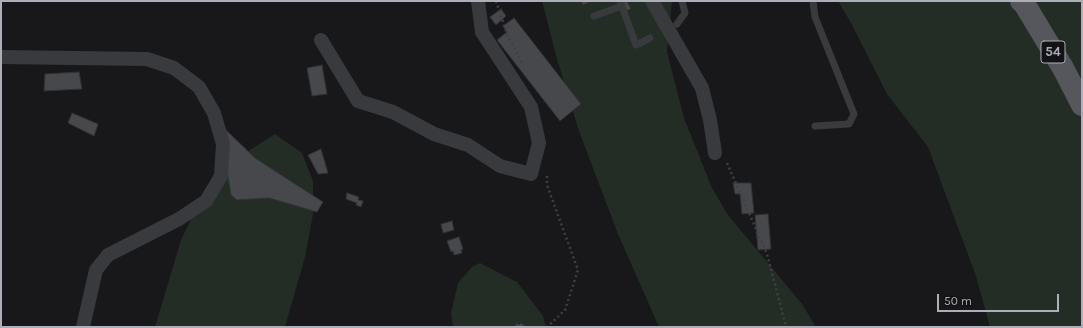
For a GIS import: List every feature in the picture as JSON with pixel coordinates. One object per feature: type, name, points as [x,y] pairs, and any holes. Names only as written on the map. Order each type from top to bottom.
[{"type":"main road","name":"54","points":[[1021,1],[1025,5],[1059,62],[1082,105]]},
{"type":"street","points":[[320,40],[358,101],[393,112],[434,134],[468,145],[500,166],[531,174],[539,142],[531,107],[482,32],[478,1]]},
{"type":"street","points":[[652,1],[702,88],[721,157]]},
{"type":"street","points":[[1,57],[147,58],[174,68],[199,87],[214,112],[224,144],[221,176],[206,201],[179,219],[108,256],[96,270],[83,327]]},
{"type":"lane","points":[[677,24],[685,13],[682,1]]},
{"type":"lane","points":[[812,1],[815,17],[854,114],[849,124],[815,126]]},
{"type":"lane","points":[[594,16],[621,3],[636,45],[650,38]]},
{"type":"path","points":[[721,157],[767,254],[786,327]]},
{"type":"shaded area","points":[[542,1],[672,1],[667,52],[684,118],[712,188],[728,215],[802,304],[816,327],[659,327],[618,234],[579,131],[557,59]]},
{"type":"shaded area","points":[[838,1],[1081,1],[1082,327],[990,327],[976,276],[928,147],[887,94],[851,23]]},
{"type":"shaded area","points":[[275,134],[302,153],[313,181],[313,214],[305,257],[285,327],[155,327],[181,240],[197,207],[223,172],[250,150]]},
{"type":"shaded area","points":[[480,263],[517,282],[543,316],[546,327],[453,327],[451,313],[458,283],[472,267]]},
{"type":"building","points":[[581,1],[592,1],[583,5]]},
{"type":"building","points":[[627,1],[631,9],[626,11],[622,3]]},
{"type":"building","points":[[501,9],[506,16],[496,25],[490,17]]},
{"type":"building","points":[[514,18],[581,104],[560,121],[497,40],[507,32],[503,26]]},
{"type":"building","points":[[322,65],[327,94],[312,96],[307,68]]},
{"type":"building","points":[[79,72],[82,89],[44,91],[45,74]]},
{"type":"building","points":[[72,113],[98,124],[94,136],[68,123]]},
{"type":"building","points":[[226,130],[255,158],[323,202],[317,212],[269,198],[237,200],[231,195],[222,140]]},
{"type":"building","points":[[321,149],[328,173],[318,174],[308,155]]},
{"type":"building","points":[[733,183],[751,183],[754,213],[742,214],[740,194],[735,194]]},
{"type":"building","points":[[347,193],[359,197],[358,200],[363,201],[361,207],[356,205],[357,203],[346,199]]},
{"type":"building","points":[[768,214],[771,249],[758,250],[755,215]]},
{"type":"building","points":[[452,221],[454,230],[443,233],[441,224]]},
{"type":"building","points":[[459,237],[463,249],[461,250],[462,253],[454,255],[453,251],[451,252],[447,241]]},
{"type":"building","points":[[517,323],[519,325],[521,323],[526,327],[514,327]]}]
